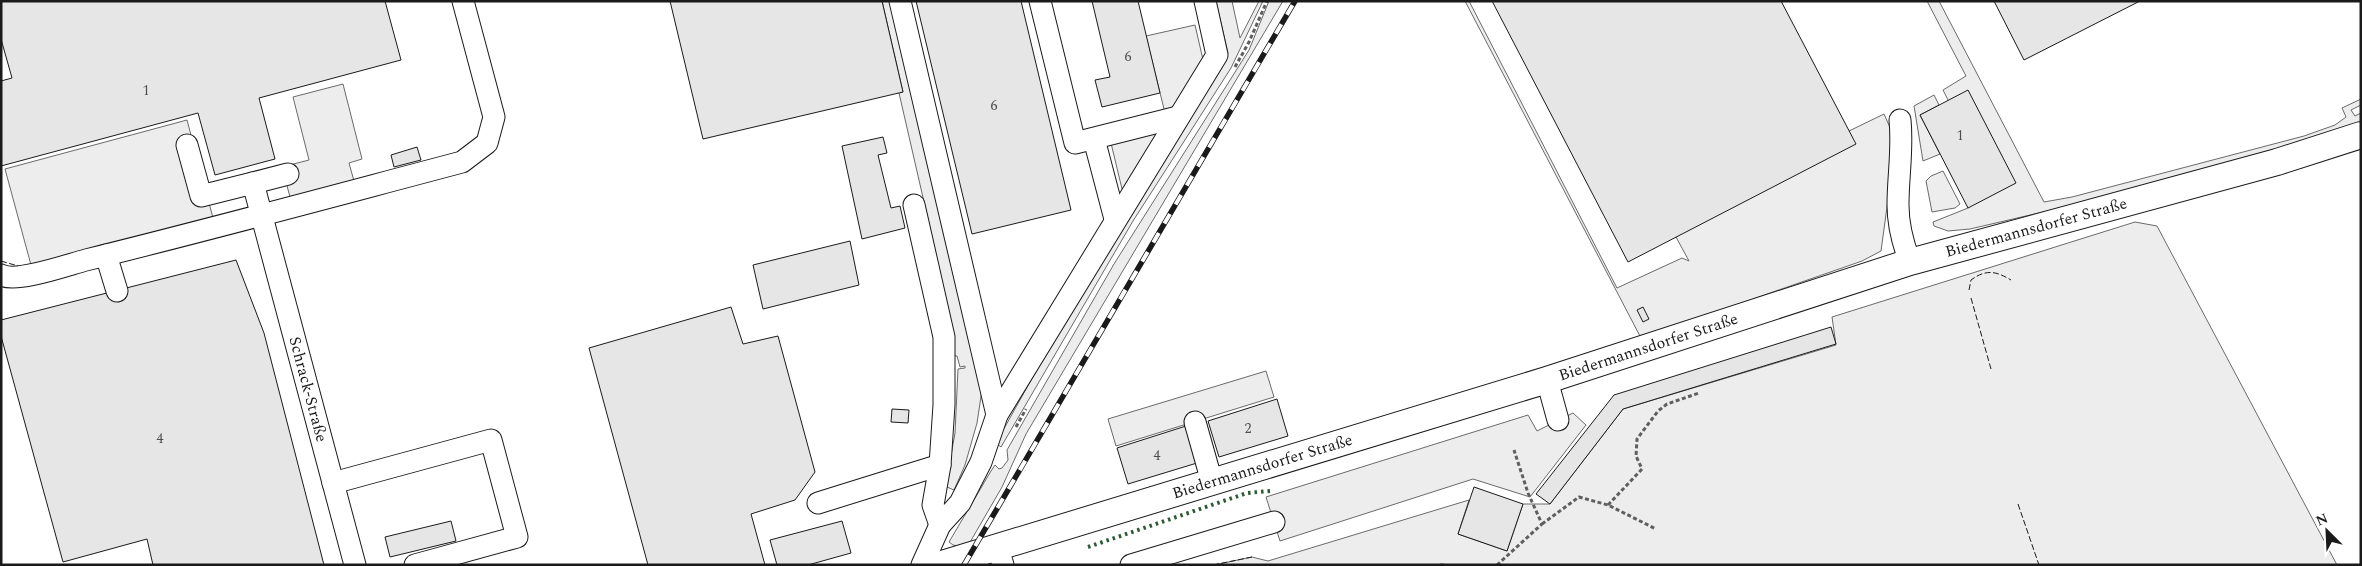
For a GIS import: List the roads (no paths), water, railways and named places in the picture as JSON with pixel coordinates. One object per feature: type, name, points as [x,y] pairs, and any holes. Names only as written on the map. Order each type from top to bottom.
[{"type":"main road","name":"Biedermannsdorfer Straße","points":[[939,565],[1001,556],[1212,482],[1547,380],[1910,262],[2287,159],[2361,135]]},
{"type":"street","points":[[1,275],[8,278],[27,275],[462,162],[486,143],[494,117],[463,1]]},
{"type":"street","points":[[900,1],[997,415]]},
{"type":"street","points":[[1040,1],[1075,143],[1178,117]]},
{"type":"street","points":[[922,565],[940,525],[960,503],[980,462],[997,415],[1115,219],[1217,55],[1205,1]]},
{"type":"street","points":[[1900,120],[1902,150],[1898,205],[1902,240],[1910,262]]},
{"type":"street","points":[[1094,138],[1115,219]]},
{"type":"street","points":[[188,145],[201,196],[288,174]]},
{"type":"street","name":"Schrack-Straße","points":[[253,183],[356,565]]},
{"type":"street","points":[[914,205],[944,337],[944,405],[940,465],[933,505],[940,525]]},
{"type":"street","points":[[106,255],[117,291]]},
{"type":"street","points":[[1547,380],[1558,420]]},
{"type":"street","points":[[1195,422],[1212,482]]},
{"type":"street","points":[[333,483],[491,440],[517,537],[415,565]]},
{"type":"street","points":[[818,503],[940,465]]},
{"type":"street","points":[[1131,565],[1274,522]]},
{"type":"railway","points":[[964,565],[1295,1]]}]
